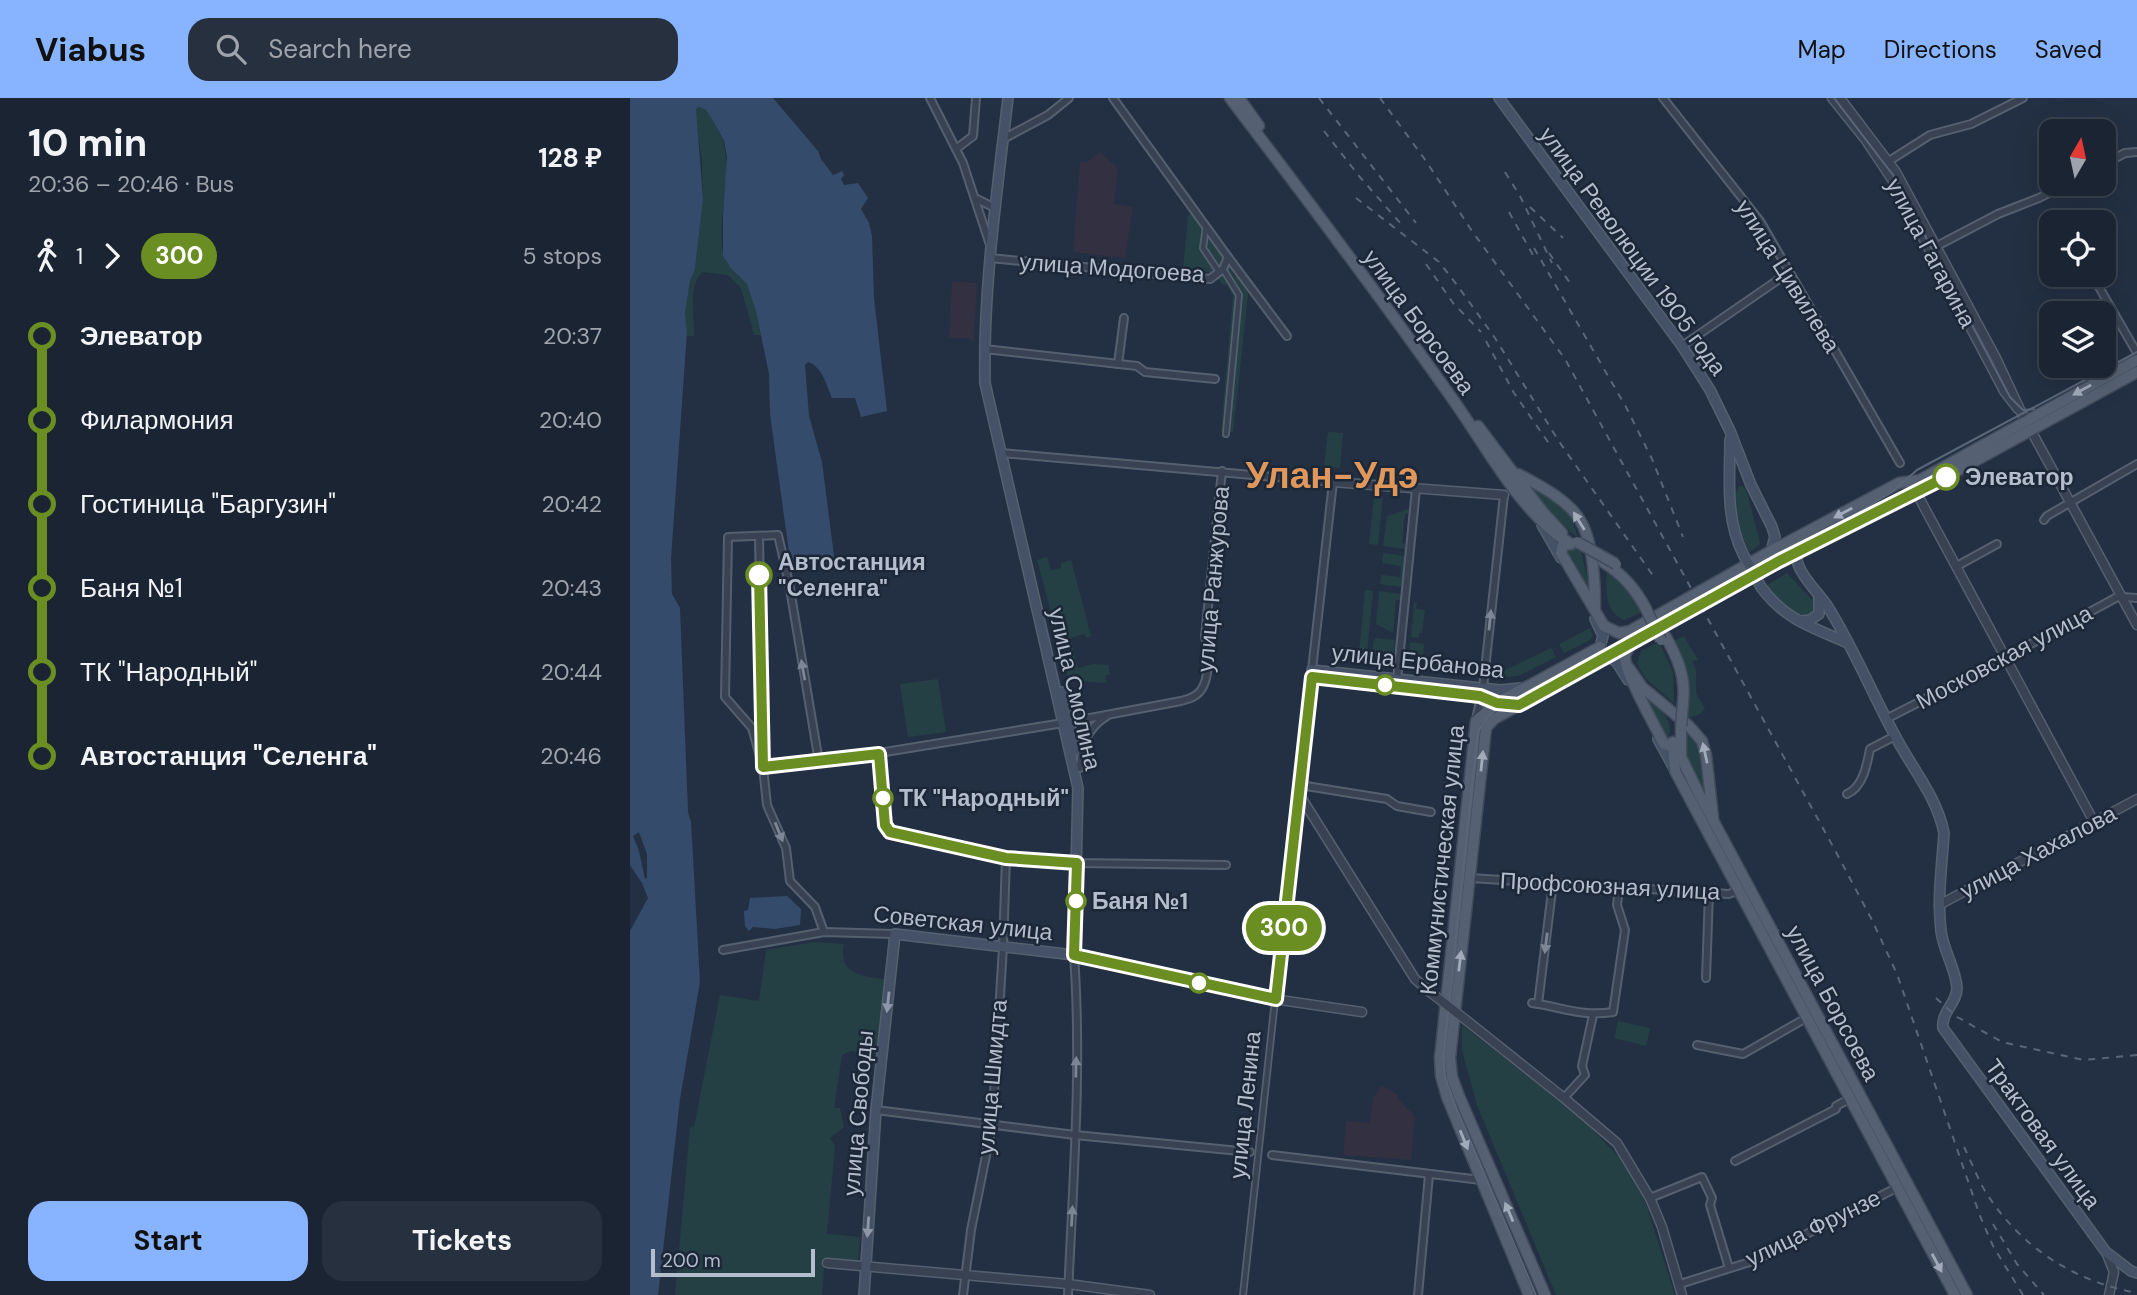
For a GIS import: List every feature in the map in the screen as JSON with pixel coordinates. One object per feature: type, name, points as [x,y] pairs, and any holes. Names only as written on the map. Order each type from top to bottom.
[{"type":"main road","name":"улица Смолина","points":[[1010,98],[991,247],[985,383],[1066,722],[1078,788],[1080,863],[1077,956]]},
{"type":"main road","name":"улица Борсоева","points":[[1230,98],[1537,517],[1549,529],[1619,572],[1647,606]]},
{"type":"main road","name":"улица Борсоева","points":[[1239,98],[1424,354],[1552,522],[1574,544]]},
{"type":"main road","name":"улица Революции 1905 года","points":[[1499,98],[1682,346],[1710,390],[1774,533],[1771,551]]},
{"type":"main road","points":[[992,259],[1006,138]]},
{"type":"main road","points":[[1678,725],[1684,683],[1681,666],[1664,638],[1647,606],[1635,581],[1616,564],[1574,544],[1563,545],[1561,553],[1604,626],[1612,632],[1630,631],[1771,551],[1899,483],[1920,480],[2137,360]]},
{"type":"main road","points":[[2027,421],[2137,372]]},
{"type":"main road","name":"улица Ербанова","points":[[1312,673],[1487,696],[1519,705],[1779,561],[1796,558],[1916,492],[2027,421]]},
{"type":"main road","name":"улица Революции 1905 года","points":[[1730,431],[1732,526],[1761,587],[1780,610],[1848,643]]},
{"type":"main road","name":"улица Борсоева","points":[[1516,473],[1564,504],[1582,523],[1588,540],[1594,580],[1594,608]]},
{"type":"main road","points":[[1731,488],[1733,483],[1741,480],[1751,485]]},
{"type":"main road","points":[[1537,517],[1604,636],[1600,647]]},
{"type":"main road","points":[[1796,558],[1848,643],[1895,736],[1935,804],[1944,833],[1939,905]]},
{"type":"main road","points":[[1798,621],[1810,620],[1819,614],[1818,593]]},
{"type":"main road","name":"улица Ербанова","points":[[1487,696],[1526,687],[1630,631]]},
{"type":"main road","points":[[1633,642],[1626,652],[1625,660],[1664,744],[1673,742]]},
{"type":"main road","name":"улица Борсоева","points":[[1606,657],[1616,661],[1624,671],[1675,771],[1744,887],[1902,1185],[1955,1295]]},
{"type":"main road","points":[[1629,668],[1642,687],[1689,726],[1702,741],[1713,821]]},
{"type":"main road","points":[[1476,721],[1488,710],[1487,696],[1526,687]]},
{"type":"main road","name":"Коммунистическая улица","points":[[1447,1077],[1486,728],[1494,719],[1519,705]]},
{"type":"main road","name":"Коммунистическая улица","points":[[1447,1077],[1440,1058],[1476,721]]},
{"type":"main road","points":[[1066,722],[1083,786],[1080,863]]},
{"type":"main road","name":"улица Борсоева","points":[[1675,771],[1673,742],[1678,725]]},
{"type":"main road","name":"улица Борсоева","points":[[1678,725],[1681,757],[1808,1017],[1855,1096]]},
{"type":"main road","name":"Трактовая улица","points":[[1939,905],[1941,934],[1957,988],[1942,1022],[1942,1028],[2106,1252],[2130,1271],[2137,1273]]},
{"type":"main road","name":"Советская улица","points":[[895,934],[1077,956]]},
{"type":"main road","name":"улица Свободы","points":[[864,1295],[876,1110],[895,934]]},
{"type":"main road","points":[[1447,1077],[1447,1097],[1529,1295]]},
{"type":"main road","points":[[1447,1077],[1545,1295]]},
{"type":"main road","name":"улица Борсоева","points":[[1902,1185],[1967,1295]]},
{"type":"street","points":[[930,98],[956,149],[977,200],[991,247]]},
{"type":"street","points":[[956,149],[973,136],[976,98]]},
{"type":"street","points":[[1006,138],[1048,115],[1069,98]]},
{"type":"street","points":[[1112,98],[1206,225],[1227,259],[1287,336]]},
{"type":"street","name":"улица Цивилева","points":[[1663,98],[1760,221],[1900,463]]},
{"type":"street","name":"улица Гагарина","points":[[1832,98],[1865,139],[1893,181],[2004,391],[2027,421]]},
{"type":"street","name":"улица Гагарина","points":[[1840,98],[1889,161],[2136,621]]},
{"type":"street","points":[[1889,161],[1917,142],[1943,130],[1971,124],[2023,98]]},
{"type":"street","points":[[2116,158],[2125,153],[2137,152]]},
{"type":"street","points":[[1936,247],[1998,215],[2043,196]]},
{"type":"street","points":[[977,200],[995,208]]},
{"type":"street","points":[[1206,225],[1203,248],[1239,295],[1226,434]]},
{"type":"street","name":"улица Модогоева","points":[[992,259],[1210,279],[1214,278],[1227,259]]},
{"type":"street","points":[[1682,346],[1788,273]]},
{"type":"street","points":[[2099,287],[2137,353]]},
{"type":"street","points":[[1118,363],[1124,318]]},
{"type":"street","points":[[987,349],[1118,363],[1137,366],[1146,372],[1215,379]]},
{"type":"street","points":[[1003,453],[1416,489],[1504,495],[1516,489]]},
{"type":"street","points":[[2044,520],[2137,464]]},
{"type":"street","name":"улица Ранжурова","points":[[1111,714],[1187,699],[1198,695],[1204,685],[1208,647],[1205,636],[1222,471]]},
{"type":"street","points":[[1502,471],[1506,481],[1504,495]]},
{"type":"street","points":[[1920,480],[1916,492],[2094,822]]},
{"type":"street","points":[[1312,673],[1333,482]]},
{"type":"street","points":[[1397,683],[1416,489]]},
{"type":"street","name":"Коммунистическая улица","points":[[1476,721],[1487,696],[1504,495]]},
{"type":"street","points":[[763,767],[752,728],[725,697],[728,537],[778,535],[789,583],[819,762]]},
{"type":"street","points":[[759,536],[763,767],[767,805],[786,848],[790,881],[815,908],[824,932]]},
{"type":"street","points":[[1957,566],[1997,544]]},
{"type":"street","points":[[2122,596],[2137,598]]},
{"type":"street","name":"Московская улица","points":[[1886,719],[2122,596]]},
{"type":"street","points":[[1486,728],[1488,710]]},
{"type":"street","points":[[763,767],[879,754],[1111,714]]},
{"type":"street","points":[[1080,768],[1087,734],[1094,724],[1111,714]]},
{"type":"street","points":[[1847,794],[1855,790],[1862,778],[1870,749],[1895,736]]},
{"type":"street","points":[[879,754],[886,829],[1006,858],[1080,863],[1226,865]]},
{"type":"street","points":[[1299,789],[1387,799],[1396,806],[1432,812]]},
{"type":"street","points":[[1299,789],[1415,979],[1617,1143],[1650,1198],[1682,1295]]},
{"type":"street","name":"улица Ленина","points":[[1243,1295],[1299,789]]},
{"type":"street","name":"улица Хахалова","points":[[1939,905],[2137,799]]},
{"type":"street","name":"улица Шмидта","points":[[963,1295],[964,1275],[992,1126],[1006,858]]},
{"type":"street","name":"Профсоюзная улица","points":[[1469,878],[1729,894],[1744,887]]},
{"type":"street","points":[[1553,883],[1535,1003],[1561,1007],[1567,1012],[1593,1015],[1613,1012],[1625,930],[1617,905],[1619,887]]},
{"type":"street","points":[[1706,978],[1709,893]]},
{"type":"street","name":"Советская улица","points":[[723,950],[824,932],[895,934]]},
{"type":"street","name":"Советская улица","points":[[1077,956],[1276,999],[1362,1012]]},
{"type":"street","name":"улица Смолина","points":[[1068,1295],[1075,1135],[1077,956]]},
{"type":"street","points":[[1564,1098],[1585,1075],[1583,1066],[1593,1015]]},
{"type":"street","points":[[1697,1045],[1744,1054],[1808,1017]]},
{"type":"street","points":[[1735,1161],[1836,1109],[1836,1105],[1855,1096]]},
{"type":"street","points":[[876,1110],[992,1126],[1250,1152]]},
{"type":"street","points":[[1272,1155],[1480,1180]]},
{"type":"street","points":[[1418,1295],[1429,1175]]},
{"type":"street","points":[[1650,1198],[1702,1177],[1712,1198],[1710,1205],[1729,1268]]},
{"type":"street","name":"улица Фрунзе","points":[[1680,1284],[1756,1260],[1902,1185]]},
{"type":"street","points":[[2106,1252],[2114,1272],[2109,1295]]},
{"type":"street","points":[[827,1263],[1068,1284],[1150,1295]]},
{"type":"shaded area","points":[[1100,152],[1118,169],[1114,204],[1133,207],[1125,258],[1073,252],[1080,162],[1086,162]]},
{"type":"shaded area","points":[[952,281],[977,283],[974,341],[968,338],[949,338]]},
{"type":"shaded area","points":[[1381,1086],[1398,1095],[1397,1098],[1415,1116],[1411,1160],[1343,1155],[1346,1121],[1370,1123],[1373,1098]]},
{"type":"green space","points":[[699,107],[708,113],[714,122],[726,155],[721,237],[723,254],[727,263],[744,279],[750,289],[761,335],[754,335],[741,288],[728,275],[702,272],[693,294],[694,336],[687,336],[685,313],[690,281],[695,269],[703,199],[702,162],[695,113]]},
{"type":"green space","points":[[1196,212],[1235,277],[1238,275],[1249,287],[1233,432],[1221,431],[1233,296],[1227,285],[1222,284],[1214,273],[1183,269],[1188,216]]},
{"type":"green space","points":[[1328,432],[1343,433],[1340,468],[1324,466]]},
{"type":"green space","points":[[1531,484],[1570,513],[1578,538],[1555,519],[1529,487]]},
{"type":"green space","points":[[1739,486],[1746,489],[1760,542],[1750,552],[1736,510],[1736,493]]},
{"type":"green space","points":[[1374,495],[1383,496],[1378,545],[1369,544]]},
{"type":"green space","points":[[1409,509],[1405,514],[1402,543],[1405,544],[1405,549],[1383,546],[1387,516]]},
{"type":"green space","points":[[1573,547],[1581,552],[1591,593],[1565,550]]},
{"type":"green space","points":[[1383,553],[1405,556],[1401,587],[1380,584],[1381,575],[1400,577],[1401,566],[1382,563]]},
{"type":"green space","points":[[1047,557],[1051,570],[1061,568],[1061,563],[1071,560],[1091,636],[1086,638],[1085,634],[1070,638],[1078,668],[1093,664],[1108,665],[1110,674],[1105,676],[1107,683],[1069,680],[1037,560]]},
{"type":"green space","points":[[1607,566],[1632,593],[1642,612],[1624,620],[1612,610],[1607,597]]},
{"type":"green space","points":[[1787,573],[1811,599],[1814,597],[1817,612],[1805,617],[1796,615],[1786,608],[1767,585]]},
{"type":"green space","points":[[1365,590],[1373,591],[1367,653],[1359,652]]},
{"type":"green space","points":[[1379,591],[1401,594],[1401,600],[1396,600],[1393,633],[1376,624]]},
{"type":"green space","points":[[1414,603],[1417,603],[1416,609],[1425,610],[1419,638],[1411,637]]},
{"type":"green space","points":[[1590,628],[1593,636],[1590,640],[1564,653],[1559,644]]},
{"type":"green space","points":[[1684,636],[1698,660],[1692,661],[1696,670],[1696,693],[1705,709],[1688,718],[1688,680],[1672,642]]},
{"type":"green space","points":[[1374,638],[1395,640],[1393,656],[1372,653]]},
{"type":"green space","points":[[1410,642],[1424,644],[1423,658],[1453,662],[1453,665],[1409,660]]},
{"type":"green space","points":[[1659,642],[1673,672],[1674,703],[1646,679],[1637,664],[1641,651]]},
{"type":"green space","points":[[1551,648],[1556,657],[1518,676],[1505,677],[1499,673]]},
{"type":"green space","points":[[938,679],[946,732],[908,737],[900,684]]},
{"type":"green space","points":[[1638,692],[1666,718],[1670,731],[1668,739],[1665,739]]},
{"type":"green space","points":[[1683,733],[1694,737],[1701,754],[1704,787],[1701,788],[1685,757]]},
{"type":"green space","points":[[814,942],[844,944],[844,961],[848,967],[861,975],[885,979],[876,1054],[851,1051],[842,1055],[834,1108],[840,1108],[844,1127],[830,1138],[835,1146],[827,1234],[860,1237],[858,1261],[825,1258],[822,1295],[675,1295],[690,1128],[694,1127],[720,995],[759,1001],[766,950]]},
{"type":"green space","points":[[1618,1021],[1650,1028],[1646,1046],[1614,1038]]},
{"type":"green space","points":[[1462,1025],[1580,1117],[1622,1160],[1645,1201],[1675,1295],[1556,1295],[1477,1105],[1462,1050]]},
{"type":"water","points":[[630,98],[773,98],[818,151],[833,175],[842,171],[844,175],[841,179],[844,185],[858,183],[868,198],[861,209],[869,223],[872,236],[874,298],[887,411],[861,417],[855,398],[832,398],[817,368],[808,362],[805,365],[809,416],[822,462],[835,564],[791,567],[770,414],[769,374],[756,311],[747,284],[723,256],[727,157],[724,141],[706,110],[699,107],[696,109],[703,199],[695,269],[690,281],[685,313],[687,331],[671,559],[672,594],[680,608],[688,812],[691,822],[700,982],[680,1099],[658,1295],[630,1295],[630,931],[648,898],[630,865]],"holes":[[[639,832],[647,854],[647,878],[645,879],[633,836]]]},
{"type":"water","points":[[787,896],[801,909],[800,925],[775,929],[753,927],[749,931],[745,926],[744,911],[748,910],[750,898]]},
{"type":"tunnel","points":[[1299,792],[1312,676]]},
{"type":"tram line","points":[[1834,98],[1893,175],[2010,397],[2023,410],[2034,409]]},
{"type":"tram line","points":[[1536,1295],[1457,1110],[1445,1077],[1443,1060],[1478,732],[1483,723],[1504,705],[1869,506],[1893,491],[1917,470],[2137,352]]},
{"type":"railway","points":[[1319,98],[1416,223]]},
{"type":"railway","points":[[1380,98],[1565,359],[1836,852],[1897,974],[1980,1216],[1993,1246],[2023,1295]]},
{"type":"railway","points":[[1324,131],[1402,225]]},
{"type":"railway","points":[[1505,172],[1520,196],[1552,263]]},
{"type":"railway","points":[[1356,198],[1439,262],[1495,338],[1558,440],[1654,577]]},
{"type":"railway","points":[[1530,207],[1563,238]]},
{"type":"railway","points":[[1509,212],[1534,257]]},
{"type":"railway","points":[[1534,248],[1626,407],[1652,459],[1683,537]]},
{"type":"railway","points":[[1549,253],[1570,283]]},
{"type":"railway","points":[[1426,264],[1453,303],[1481,332]]},
{"type":"railway","points":[[1486,341],[1514,393],[1550,445]]},
{"type":"railway","points":[[1936,998],[1957,1017],[2002,1042],[2084,1060],[2137,1055]]},
{"type":"railway","points":[[1964,1147],[1985,1191],[1999,1211],[2032,1245],[2070,1270],[2091,1280],[2137,1293]]},
{"type":"railway","points":[[1993,1224],[2017,1264],[2044,1295]]},
{"type":"bus line","name":"300","points":[[759,575],[763,767],[879,754],[885,825],[890,832],[1006,858],[1077,863],[1074,955],[1276,999],[1312,677],[1480,696],[1509,706],[1519,705],[1779,561],[1946,477]]},
{"type":"place","name":"Элеватор","points":[[1946,477]]},
{"type":"place","name":"Автостанция \"Селенга\"","points":[[759,575]]},
{"type":"place","name":"ТК \"Народный\"","points":[[883,798]]},
{"type":"place","name":"Баня №1","points":[[1076,901]]},
{"type":"district","name":"Улан-Удэ","points":[[1332,475]]}]
